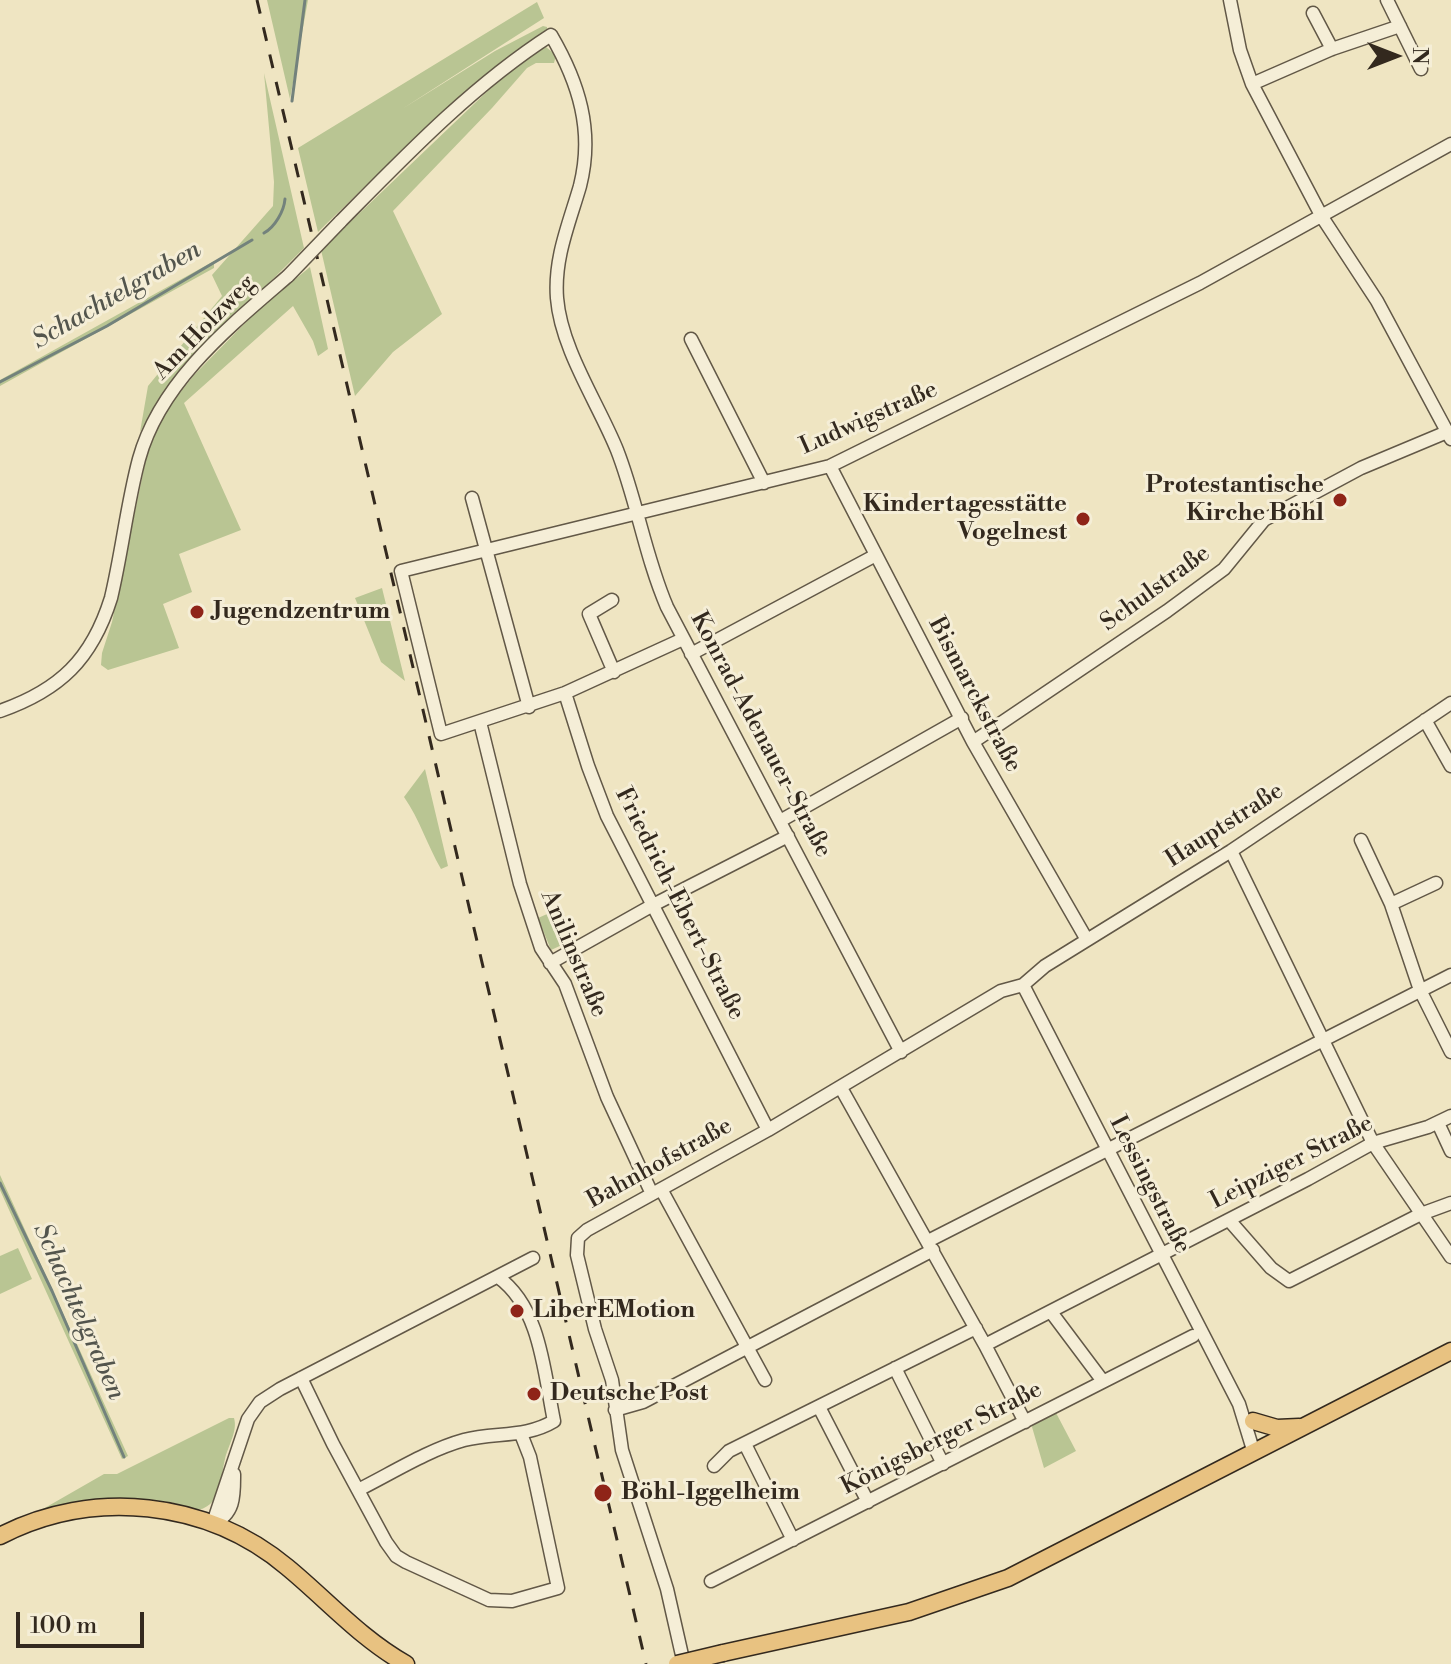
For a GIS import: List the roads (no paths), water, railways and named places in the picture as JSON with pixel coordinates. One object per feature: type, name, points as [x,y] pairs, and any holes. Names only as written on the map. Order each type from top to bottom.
[{"type":"main road","points":[[677,1664],[909,1612],[981,1588],[1051,1557],[1451,1351]]},
{"type":"main road","points":[[1253,1421],[1277,1428],[1304,1427]]},
{"type":"main road","points":[[0,1536],[51,1515],[110,1506],[170,1511],[213,1523],[275,1557],[365,1635],[406,1664]]},
{"type":"street","points":[[1230,0],[1240,50],[1252,84],[1322,217],[1377,301],[1449,435]]},
{"type":"street","points":[[1387,0],[1421,69]]},
{"type":"street","points":[[1313,13],[1332,49]]},
{"type":"street","points":[[1252,84],[1332,49],[1400,26]]},
{"type":"street","name":"Am Holzweg","points":[[0,711],[48,689],[75,667],[105,618],[140,458],[164,402],[190,369],[288,276],[393,167],[467,100],[551,35]]},
{"type":"street","name":"Konrad-Adenauer-Straße","points":[[551,35],[578,89],[586,136],[584,169],[560,250],[557,299],[570,346],[623,466],[653,574],[683,639],[901,1052]]},
{"type":"street","name":"Ludwigstraße","points":[[480,722],[441,734],[401,571],[830,466],[1200,283],[1451,144]]},
{"type":"street","points":[[691,339],[764,483]]},
{"type":"street","name":"Schulstraße","points":[[973,742],[1224,569],[1264,520],[1361,468],[1449,435]]},
{"type":"street","name":"Bismarckstraße","points":[[830,466],[973,742],[1087,940]]},
{"type":"street","points":[[472,498],[529,707]]},
{"type":"street","points":[[691,654],[876,555]]},
{"type":"street","points":[[612,600],[589,614],[614,672]]},
{"type":"street","points":[[480,722],[565,693],[683,639]]},
{"type":"street","name":"Friedrich-Ebert-Straße","points":[[565,693],[607,816],[768,1130]]},
{"type":"street","name":"Hauptstraße","points":[[1023,985],[1045,966],[1231,851],[1451,703]]},
{"type":"street","points":[[780,821],[962,718]]},
{"type":"street","points":[[1425,720],[1451,766]]},
{"type":"street","name":"Anilinstraße","points":[[480,722],[520,884],[541,948],[569,993],[607,1097],[656,1192],[765,1380]]},
{"type":"street","points":[[550,963],[653,905],[788,836]]},
{"type":"street","points":[[1361,840],[1391,904],[1420,990],[1451,1052]]},
{"type":"street","points":[[1231,851],[1373,1143],[1451,1257]]},
{"type":"street","points":[[1391,904],[1436,883]]},
{"type":"street","points":[[615,1410],[643,1402],[1106,1149],[1451,975]]},
{"type":"street","name":"Bahnhofstraße","points":[[684,1664],[667,1589],[629,1472],[610,1371],[597,1336],[578,1238],[587,1230],[841,1088],[1001,991],[1023,985]]},
{"type":"street","name":"Lessingstraße","points":[[1023,985],[1239,1404],[1257,1451]]},
{"type":"street","points":[[841,1088],[976,1328],[1025,1422]]},
{"type":"street","name":"Leipziger Straße","points":[[985,1345],[1373,1143],[1451,1116]]},
{"type":"street","points":[[1438,1123],[1451,1151]]},
{"type":"street","points":[[1229,1220],[1271,1268],[1289,1281],[1421,1214],[1451,1203]]},
{"type":"street","points":[[245,1538],[236,1520],[233,1501],[235,1463],[239,1443],[254,1409],[268,1395],[533,1258]]},
{"type":"street","points":[[358,1490],[460,1441],[521,1434],[554,1421],[529,1316],[515,1291],[498,1277]]},
{"type":"street","points":[[1051,1312],[1102,1380]]},
{"type":"street","points":[[714,1466],[722,1456],[976,1328]]},
{"type":"street","name":"Königsberger Straße","points":[[711,1581],[1193,1336]]},
{"type":"street","points":[[895,1368],[943,1464]]},
{"type":"street","points":[[301,1378],[358,1490],[396,1556],[489,1600],[512,1601],[558,1588],[530,1457],[521,1434]]},
{"type":"street","name":"Lessingstraße","points":[[1239,1404],[1258,1433],[1257,1451]]},
{"type":"street","points":[[819,1407],[868,1502]]},
{"type":"street","points":[[745,1444],[793,1540]]},
{"type":"street","points":[[213,1523],[235,1463]]},
{"type":"street","points":[[213,1523],[226,1516],[233,1501]]},
{"type":"waterway","name":"Schachtelgraben","points":[[292,101],[305,0]]},
{"type":"waterway","name":"Schachtelgraben","points":[[264,233],[278,218],[285,199]]},
{"type":"waterway","name":"Schachtelgraben","points":[[0,382],[107,326],[252,240]]},
{"type":"waterway","name":"Schachtelgraben","points":[[0,1183],[52,1291],[124,1457]]},
{"type":"railway","points":[[257,0],[646,1664]]},
{"type":"place","name":"Protestantische Kirche Böhl","points":[[1340,500]]},
{"type":"place","name":"Kindertagesstätte Vogelnest","points":[[1083,519]]},
{"type":"place","name":"Jugendzentrum","points":[[197,612]]},
{"type":"place","name":"LiberEMotion","points":[[517,1311]]},
{"type":"place","name":"Deutsche Post","points":[[534,1394]]},
{"type":"place","name":"Böhl-Iggelheim","points":[[603,1493]]}]
